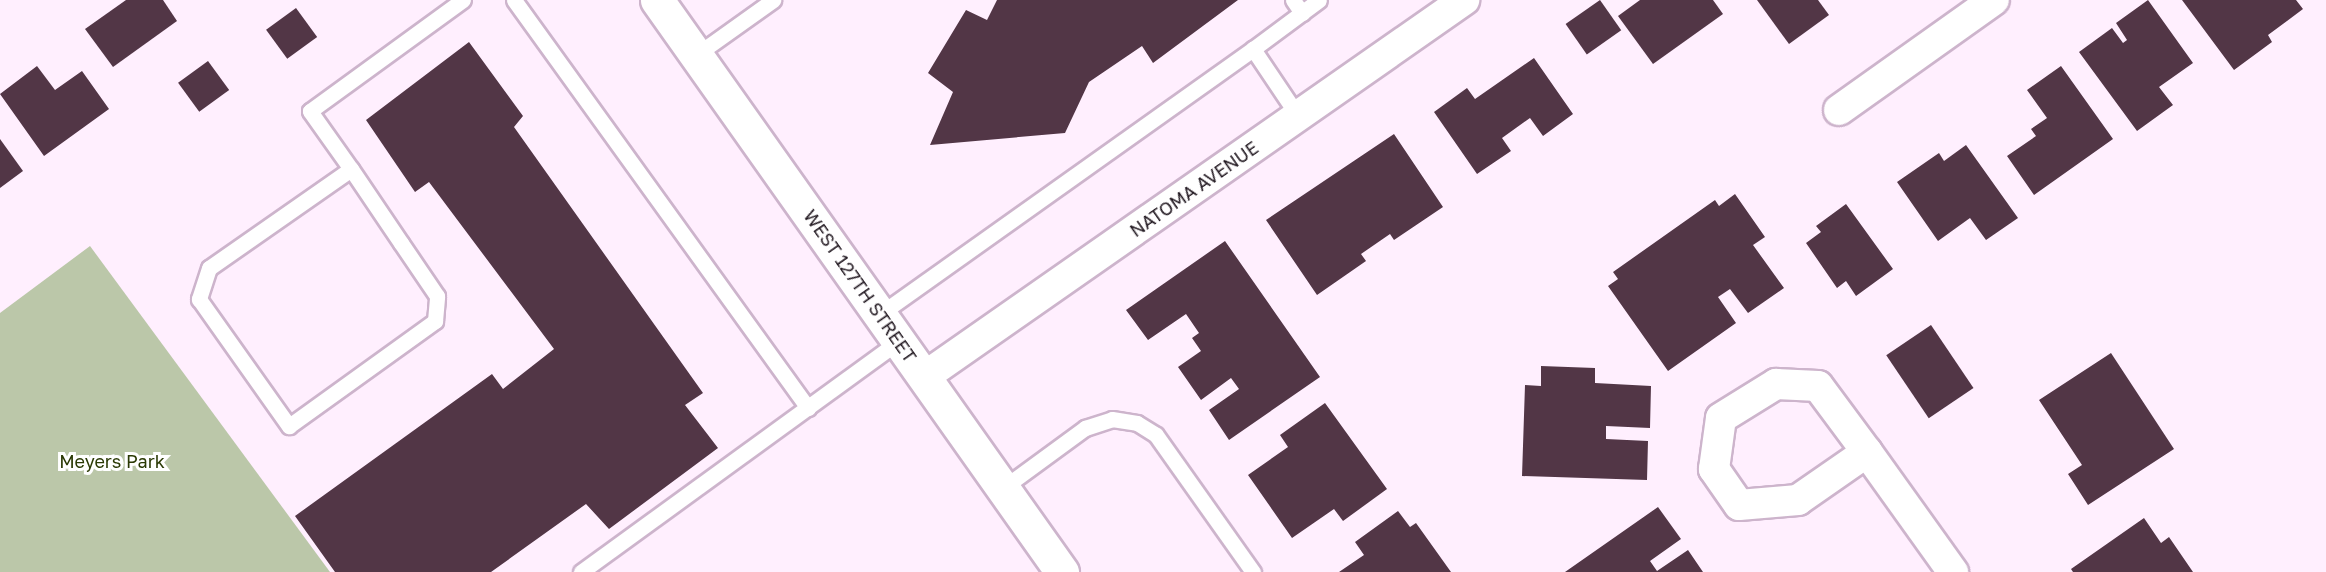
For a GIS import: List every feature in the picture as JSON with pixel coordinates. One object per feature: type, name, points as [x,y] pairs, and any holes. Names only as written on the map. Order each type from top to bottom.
[{"type":"main road","name":"WEST 127TH STREET","points":[[657,0],[1062,572]]},
{"type":"street","name":"NATOMA AVENUE","points":[[924,377],[1464,0]]},
{"type":"street","points":[[1839,110],[1994,0]]},
{"type":"street","points":[[1867,452],[1798,500],[1739,505],[1714,469],[1721,418],[1776,384],[1818,386],[1867,452],[1953,572]]},
{"type":"lane","points":[[351,170],[209,268],[199,300],[289,426],[435,321],[437,296],[351,170],[310,111],[463,0]]},
{"type":"lane","points":[[514,0],[808,408]]},
{"type":"lane","points":[[696,55],[773,0]]},
{"type":"lane","points":[[1293,0],[1302,13]]},
{"type":"lane","points":[[880,314],[1319,0]]},
{"type":"lane","points":[[1253,49],[1298,116]]},
{"type":"lane","points":[[581,572],[899,341]]},
{"type":"lane","points":[[1003,488],[1085,428],[1112,418],[1137,423],[1156,435],[1253,572]]},
{"type":"green space","name":"Meyers Park","points":[[90,246],[330,572],[0,572],[0,313]]},
{"type":"building","points":[[126,0],[163,0],[177,21],[113,67],[85,29]]},
{"type":"building","points":[[997,0],[1238,0],[1153,63],[1142,46],[1089,82],[1065,133],[930,145],[953,92],[928,73],[966,10],[987,20]]},
{"type":"building","points":[[1600,0],[1621,30],[1587,54],[1566,24]]},
{"type":"building","points":[[1640,0],[1713,0],[1723,14],[1653,64],[1618,16]]},
{"type":"building","points":[[1757,0],[1818,0],[1829,15],[1789,44]]},
{"type":"building","points":[[2148,0],[2193,63],[2159,87],[2173,105],[2137,131],[2079,52],[2112,28],[2123,43],[2127,40],[2116,23]]},
{"type":"building","points":[[2182,0],[2296,0],[2303,9],[2268,35],[2272,42],[2234,70]]},
{"type":"building","points":[[296,8],[317,37],[287,59],[266,30]]},
{"type":"building","points":[[469,42],[523,116],[514,127],[703,393],[685,405],[718,448],[609,529],[586,504],[491,572],[335,572],[295,516],[492,374],[503,389],[554,349],[429,182],[415,192],[366,120]]},
{"type":"building","points":[[1534,58],[1573,114],[1543,136],[1530,118],[1502,138],[1511,151],[1477,174],[1434,112],[1467,88],[1475,99]]},
{"type":"building","points":[[208,61],[229,90],[199,112],[178,83]]},
{"type":"building","points":[[37,66],[55,90],[82,71],[109,109],[44,156],[0,94]]},
{"type":"building","points":[[2061,66],[2113,139],[2034,195],[2007,156],[2036,136],[2031,129],[2047,118],[2027,90]]},
{"type":"building","points":[[1394,134],[1443,207],[1394,240],[1390,234],[1361,254],[1366,261],[1317,295],[1266,220]]},
{"type":"building","points":[[0,139],[23,171],[0,188]]},
{"type":"building","points":[[1966,145],[2018,218],[1986,240],[1970,218],[1938,241],[1897,182],[1939,153],[1944,161]]},
{"type":"building","points":[[1735,194],[1765,237],[1753,245],[1784,288],[1748,313],[1730,289],[1718,297],[1736,323],[1668,371],[1608,286],[1618,279],[1613,272],[1715,200],[1719,206]]},
{"type":"building","points":[[1846,204],[1893,269],[1856,296],[1846,281],[1837,288],[1806,243],[1821,232],[1816,226]]},
{"type":"building","points":[[1225,241],[1320,377],[1229,440],[1209,410],[1239,389],[1231,378],[1201,400],[1178,367],[1201,351],[1192,338],[1199,333],[1186,314],[1148,340],[1126,310]]},
{"type":"building","points":[[1931,325],[1973,388],[1929,418],[1886,355]]},
{"type":"building","points":[[2111,353],[2174,449],[2088,505],[2068,474],[2082,465],[2039,400]]},
{"type":"building","points":[[1541,366],[1595,368],[1595,383],[1651,386],[1650,428],[1606,426],[1606,439],[1648,441],[1647,480],[1522,476],[1525,385],[1541,386]]},
{"type":"building","points":[[1325,403],[1387,489],[1343,521],[1334,509],[1292,538],[1248,475],[1288,447],[1280,435]]},
{"type":"building","points":[[1658,507],[1681,539],[1650,561],[1657,571],[1688,550],[1703,572],[1565,572]]},
{"type":"building","points":[[1398,511],[1410,527],[1416,523],[1451,572],[1339,572],[1364,555],[1355,542]]},
{"type":"building","points":[[2144,518],[2161,543],[2169,537],[2193,572],[2073,572],[2071,569]]}]
